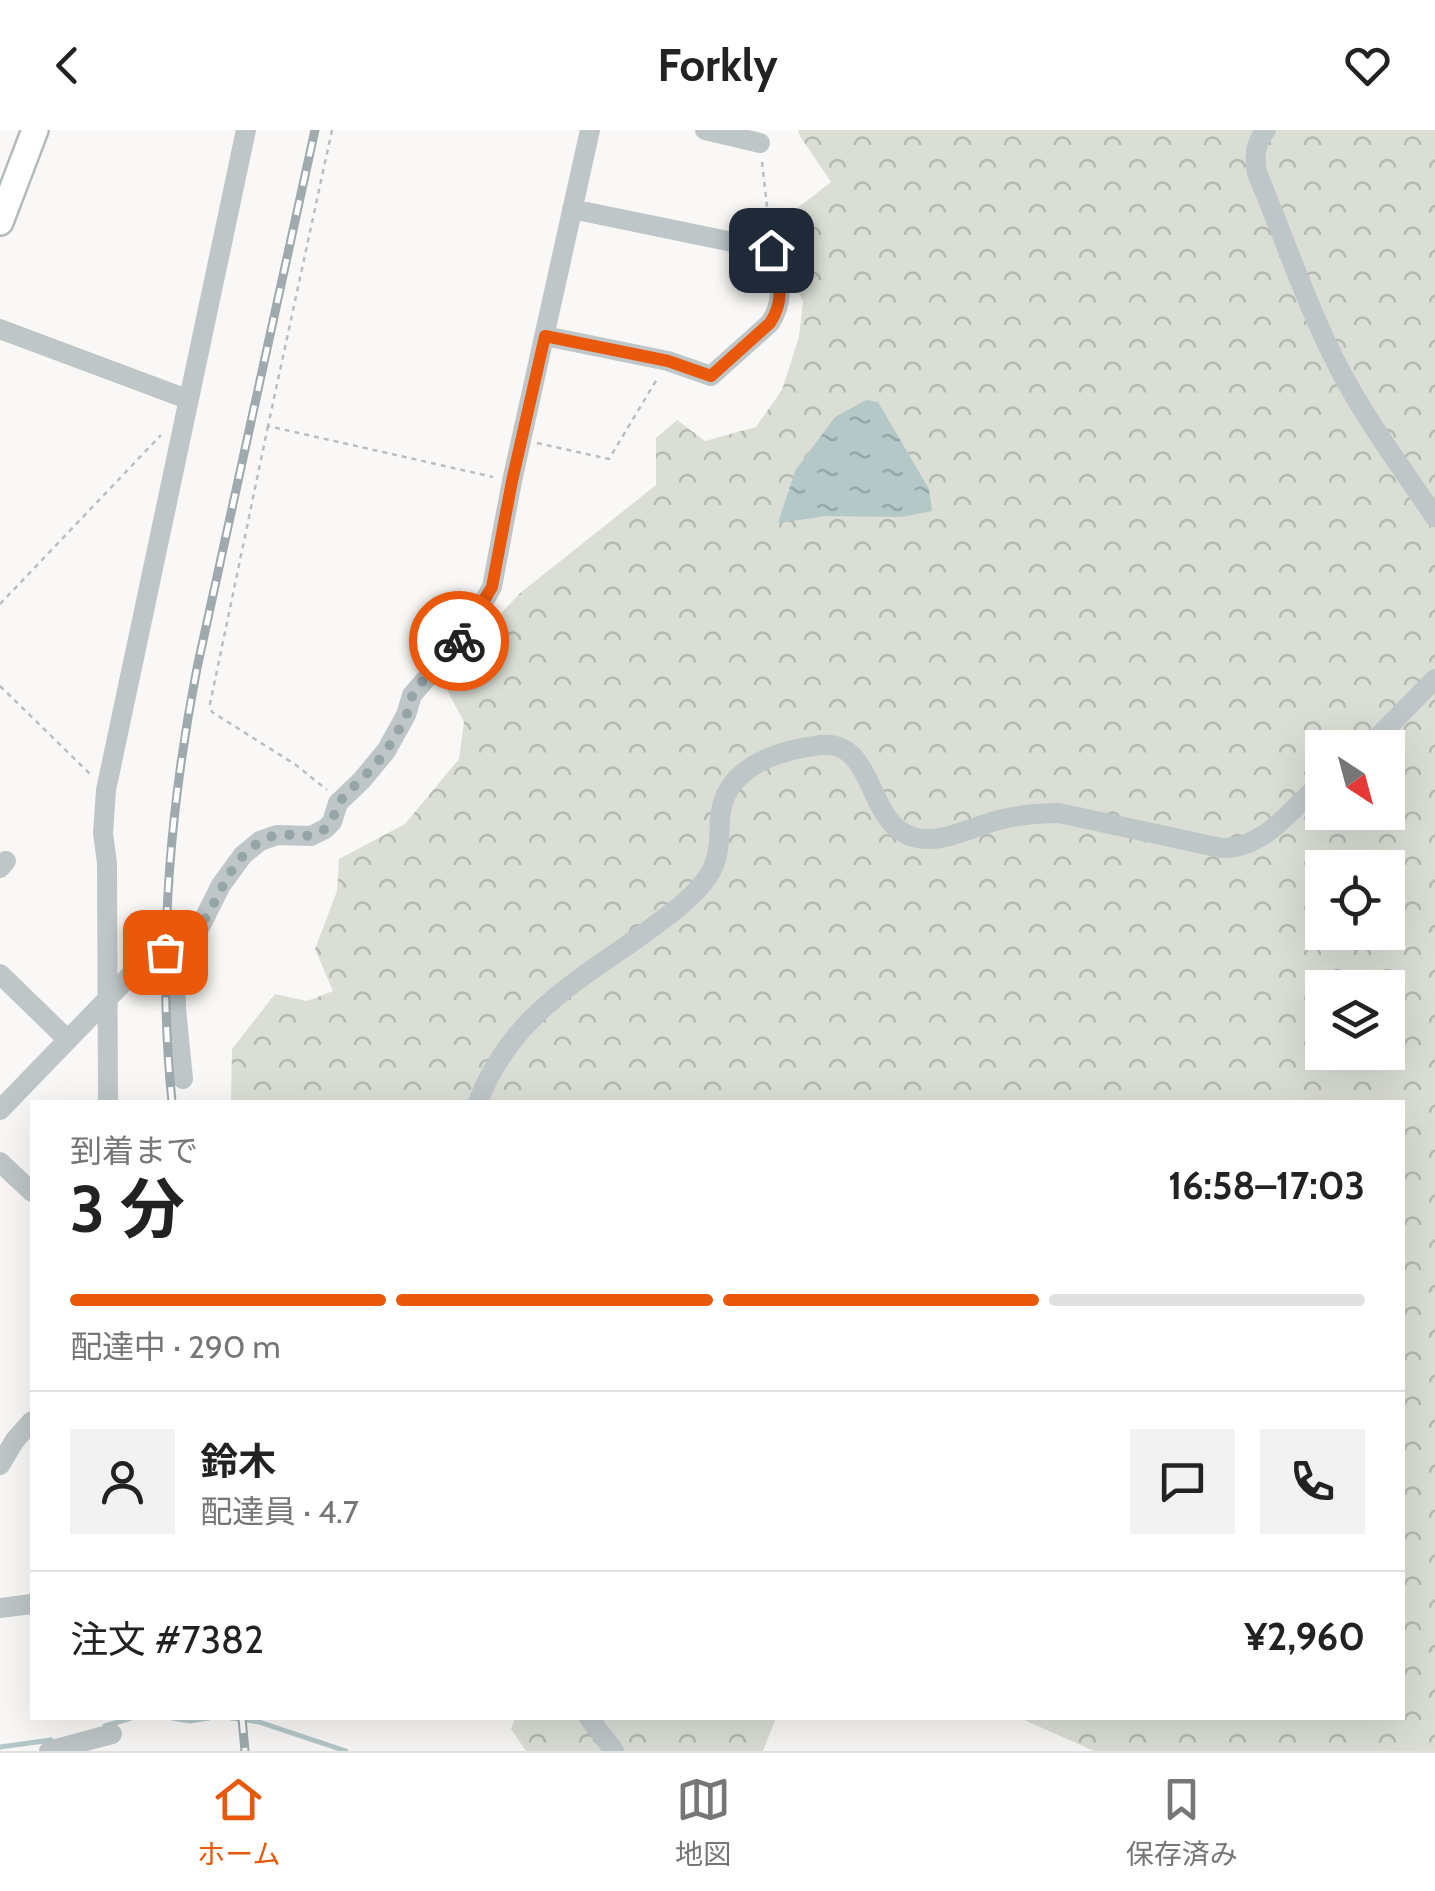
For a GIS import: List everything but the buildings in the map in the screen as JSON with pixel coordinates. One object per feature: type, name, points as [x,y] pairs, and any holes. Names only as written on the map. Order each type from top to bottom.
[{"type":"main road","points":[[0,222],[35,130]]},
{"type":"street","points":[[108,1100],[103,833],[106,790],[246,130]]},
{"type":"street","points":[[0,1110],[148,957],[188,942],[221,886],[243,856],[260,841],[276,835],[310,836],[332,822],[338,802],[386,751],[412,694],[465,634],[492,587],[590,130]]},
{"type":"street","points":[[705,130],[760,143]]},
{"type":"street","points":[[1266,130],[1256,150],[1257,173],[1310,303],[1358,404],[1435,517]]},
{"type":"street","points":[[545,336],[668,361],[711,376],[770,323],[781,298],[771,250],[572,210]]},
{"type":"street","points":[[0,329],[186,405]]},
{"type":"street","points":[[1384,730],[1435,678]]},
{"type":"street","points":[[479,1100],[511,1039],[537,1012],[659,922],[704,883],[720,853],[720,818],[729,790],[739,777],[767,757],[822,745],[843,748],[858,762],[890,821],[904,834],[919,838],[950,835],[1032,813],[1059,812],[1232,849],[1256,842],[1305,797]]},
{"type":"street","points":[[175,950],[183,1079]]},
{"type":"street","points":[[0,974],[68,1040]]},
{"type":"street","points":[[0,1162],[30,1190]]},
{"type":"street","points":[[0,1465],[30,1423]]},
{"type":"street","points":[[0,1608],[30,1604]]},
{"type":"street","points":[[591,1720],[614,1751]]},
{"type":"street","points":[[49,1751],[112,1732]]},
{"type":"path","points":[[332,130],[210,704],[212,712],[296,764],[338,802]]},
{"type":"path","points":[[760,143],[771,250]]},
{"type":"path","points":[[521,440],[609,459],[668,361]]},
{"type":"path","points":[[0,604],[186,405]]},
{"type":"path","points":[[268,426],[512,481]]},
{"type":"path","points":[[0,686],[106,790]]},
{"type":"green space","points":[[798,130],[1435,130],[1435,1751],[1094,1751],[1024,1720],[1405,1720],[1405,1100],[231,1100],[232,1049],[275,994],[307,1001],[333,991],[315,949],[337,891],[339,859],[405,824],[459,759],[464,722],[447,690],[464,654],[519,594],[656,485],[656,438],[677,420],[705,441],[756,427],[782,390],[799,337],[803,302],[785,265],[791,213],[831,182]],"holes":[[[795,471],[827,516],[779,521]]]},
{"type":"green space","points":[[514,1720],[775,1720],[763,1751],[526,1751],[511,1729]]},
{"type":"water","points":[[866,400],[878,402],[929,489],[932,511],[902,517],[827,516],[778,523],[795,471],[835,417]]},
{"type":"waterway","points":[[105,1726],[124,1720]]},
{"type":"waterway","points":[[184,1720],[196,1720]]},
{"type":"waterway","points":[[245,1720],[346,1751]]},
{"type":"waterway","points":[[0,1747],[51,1740]]},
{"type":"railway","points":[[172,1100],[166,938],[179,776],[197,668],[315,130]]},
{"type":"railway","points":[[242,1720],[245,1751]]},
{"type":"way so far","points":[[165,952],[188,942],[221,886],[243,856],[260,841],[276,835],[310,836],[332,822],[338,802],[386,751],[412,694],[459,641]]},
{"type":"route","points":[[459,641],[492,587],[545,336],[668,361],[711,376],[770,323],[777,312],[781,298],[771,250]]}]
